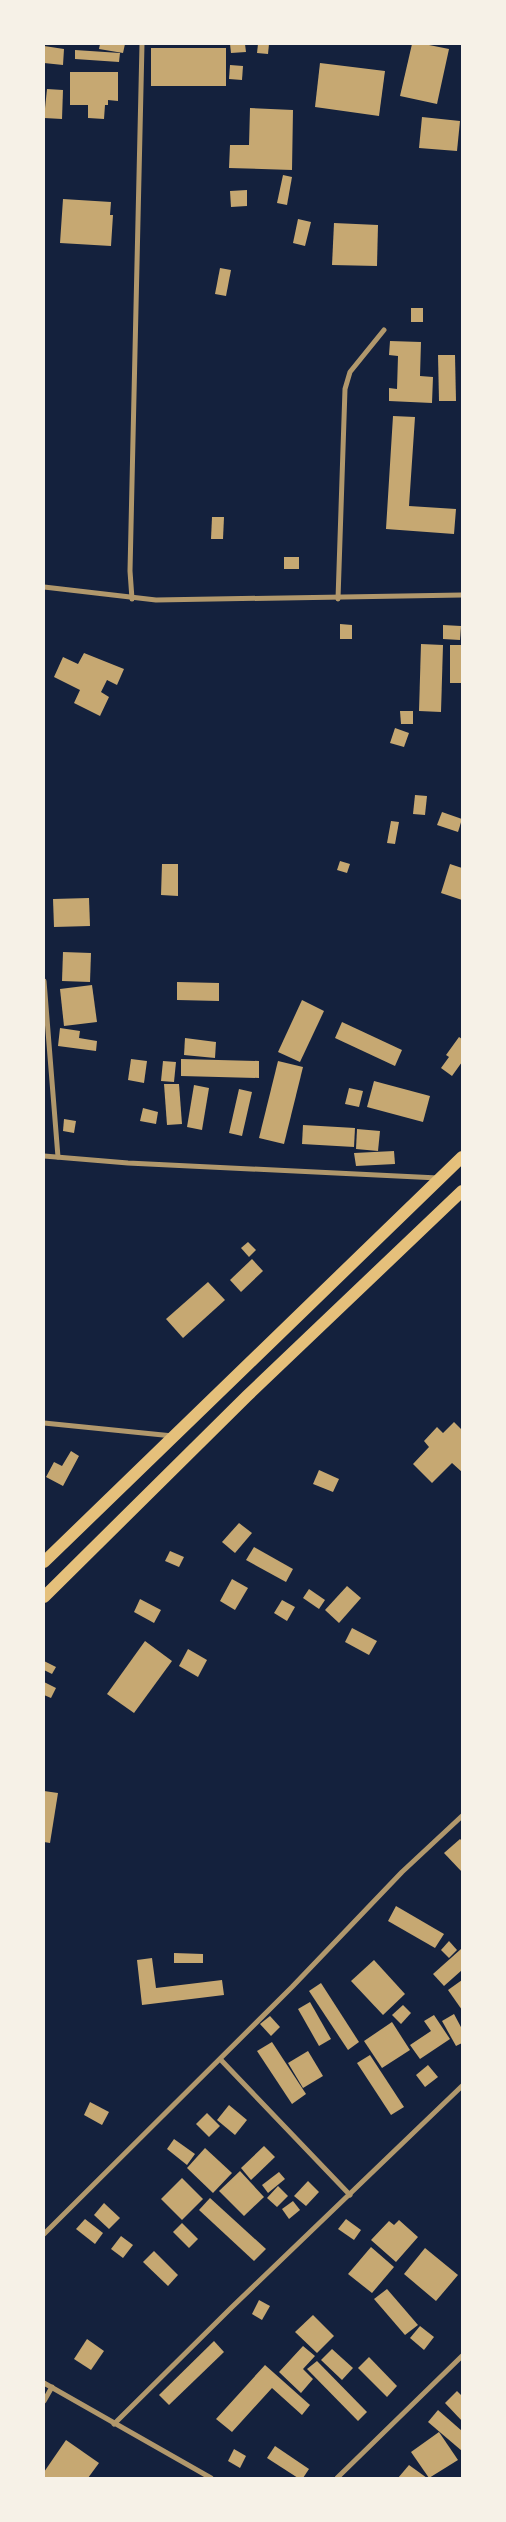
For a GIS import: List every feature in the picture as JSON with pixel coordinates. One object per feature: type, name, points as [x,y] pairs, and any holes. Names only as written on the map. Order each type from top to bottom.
[{"type":"main road","points":[[44,1562],[462,1158]]},
{"type":"main road","points":[[44,1597],[247,1396],[462,1191]]},
{"type":"main road","points":[[232,1380],[247,1396]]},
{"type":"street","points":[[132,599],[130,571],[142,44]]},
{"type":"street","points":[[338,599],[345,390],[350,372],[384,330]]},
{"type":"street","points":[[44,586],[132,599],[338,599],[462,595]]},
{"type":"street","points":[[44,981],[58,1157]]},
{"type":"street","points":[[44,1156],[128,1163],[442,1178]]},
{"type":"street","points":[[44,1422],[174,1436]]},
{"type":"street","points":[[44,2234],[179,2097],[221,2060],[402,1872],[462,1816]]},
{"type":"street","points":[[221,2060],[350,2194]]},
{"type":"street","points":[[114,2424],[231,2308],[462,2086]]},
{"type":"street","points":[[337,2478],[462,2356]]},
{"type":"street","points":[[44,2383],[211,2478]]},
{"type":"street","points":[[44,2401],[52,2387]]},
{"type":"building","points":[[100,44],[125,44],[123,53],[99,49]]},
{"type":"building","points":[[230,44],[245,44],[246,52],[231,53]]},
{"type":"building","points":[[258,44],[269,44],[268,54],[257,53]]},
{"type":"building","points":[[412,44],[424,44],[449,49],[437,104],[400,96]]},
{"type":"building","points":[[44,46],[64,49],[63,65],[44,63]]},
{"type":"building","points":[[151,48],[226,48],[226,86],[151,86]]},
{"type":"building","points":[[75,50],[120,53],[119,62],[75,59]]},
{"type":"building","points":[[320,63],[385,71],[379,116],[315,107]]},
{"type":"building","points":[[230,65],[243,66],[242,80],[229,79]]},
{"type":"building","points":[[70,72],[118,72],[118,101],[108,100],[108,105],[105,105],[104,119],[88,118],[88,105],[70,105]]},
{"type":"building","points":[[47,89],[63,90],[62,119],[44,118]]},
{"type":"building","points":[[250,108],[293,110],[292,170],[229,168],[230,145],[249,145]]},
{"type":"building","points":[[422,117],[460,121],[457,151],[419,148]]},
{"type":"building","points":[[283,175],[292,177],[287,205],[277,203]]},
{"type":"building","points":[[247,190],[247,206],[231,207],[230,191]]},
{"type":"building","points":[[63,199],[111,202],[110,215],[113,215],[111,246],[60,243]]},
{"type":"building","points":[[298,219],[311,222],[305,246],[293,243]]},
{"type":"building","points":[[334,223],[378,225],[377,266],[332,265]]},
{"type":"building","points":[[220,268],[231,270],[226,296],[215,294]]},
{"type":"building","points":[[411,308],[423,308],[423,322],[411,322]]},
{"type":"building","points":[[390,341],[421,342],[420,376],[433,377],[432,403],[389,401],[389,388],[397,389],[398,356],[389,355]]},
{"type":"building","points":[[438,355],[455,355],[456,401],[439,401]]},
{"type":"building","points":[[393,416],[415,417],[409,506],[456,509],[454,534],[386,529]]},
{"type":"building","points":[[212,517],[224,517],[223,539],[211,539]]},
{"type":"building","points":[[284,557],[299,557],[299,569],[284,569]]},
{"type":"building","points":[[340,624],[352,625],[352,639],[340,639]]},
{"type":"building","points":[[443,625],[461,626],[460,640],[443,639]]},
{"type":"building","points":[[421,644],[443,645],[441,712],[419,711]]},
{"type":"building","points":[[450,645],[462,645],[462,683],[450,683]]},
{"type":"building","points":[[84,653],[124,669],[117,685],[107,680],[101,692],[109,697],[100,716],[74,703],[80,690],[54,677],[63,657],[78,664]]},
{"type":"building","points":[[400,711],[413,711],[413,724],[401,724]]},
{"type":"building","points":[[395,728],[409,733],[404,747],[390,743]]},
{"type":"building","points":[[415,795],[427,796],[425,815],[413,814]]},
{"type":"building","points":[[442,812],[462,819],[458,832],[437,825]]},
{"type":"building","points":[[391,821],[399,822],[395,844],[387,843]]},
{"type":"building","points":[[340,861],[350,864],[347,873],[337,870]]},
{"type":"building","points":[[162,864],[178,864],[178,896],[161,895]]},
{"type":"building","points":[[450,864],[462,868],[462,900],[441,893]]},
{"type":"building","points":[[89,898],[90,926],[54,927],[53,899]]},
{"type":"building","points":[[63,952],[91,953],[90,982],[62,981]]},
{"type":"building","points":[[177,982],[219,983],[219,1001],[177,1000]]},
{"type":"building","points":[[92,985],[97,1022],[64,1026],[60,989]]},
{"type":"building","points":[[302,1000],[324,1011],[300,1062],[278,1052]]},
{"type":"building","points":[[342,1022],[402,1050],[395,1066],[335,1038]]},
{"type":"building","points":[[60,1028],[80,1031],[79,1038],[97,1041],[96,1051],[58,1046]]},
{"type":"building","points":[[459,1037],[462,1039],[462,1062],[452,1076],[441,1068],[449,1057],[446,1055]]},
{"type":"building","points":[[185,1038],[216,1042],[215,1058],[184,1055]]},
{"type":"building","points":[[131,1059],[147,1061],[144,1083],[128,1080]]},
{"type":"building","points":[[181,1059],[259,1061],[259,1078],[181,1076]]},
{"type":"building","points":[[163,1061],[176,1062],[174,1082],[161,1081]]},
{"type":"building","points":[[278,1061],[303,1067],[284,1144],[259,1138]]},
{"type":"building","points":[[374,1081],[430,1096],[423,1122],[367,1107]]},
{"type":"building","points":[[164,1084],[179,1084],[182,1124],[167,1125]]},
{"type":"building","points":[[194,1085],[209,1088],[202,1130],[187,1127]]},
{"type":"building","points":[[349,1088],[363,1091],[359,1107],[345,1104]]},
{"type":"building","points":[[239,1089],[252,1092],[242,1136],[229,1133]]},
{"type":"building","points":[[143,1108],[158,1112],[156,1124],[140,1121]]},
{"type":"building","points":[[64,1119],[76,1121],[74,1133],[63,1131]]},
{"type":"building","points":[[303,1125],[355,1128],[354,1147],[302,1144]]},
{"type":"building","points":[[357,1129],[380,1131],[378,1151],[356,1149]]},
{"type":"building","points":[[394,1151],[395,1164],[356,1166],[354,1153]]},
{"type":"building","points":[[248,1242],[256,1250],[249,1257],[241,1248]]},
{"type":"building","points":[[252,1259],[263,1271],[241,1292],[230,1280]]},
{"type":"building","points":[[208,1282],[225,1300],[183,1338],[166,1319]]},
{"type":"building","points":[[454,1422],[462,1430],[462,1472],[452,1463],[432,1483],[413,1464],[429,1447],[424,1441],[437,1427],[443,1433]]},
{"type":"building","points":[[71,1451],[79,1456],[63,1486],[46,1477],[54,1462],[62,1466]]},
{"type":"building","points":[[319,1470],[339,1479],[333,1492],[313,1484]]},
{"type":"building","points":[[239,1523],[252,1533],[235,1553],[222,1542]]},
{"type":"building","points":[[254,1547],[293,1569],[286,1582],[246,1560]]},
{"type":"building","points":[[170,1551],[184,1557],[179,1567],[165,1561]]},
{"type":"building","points":[[232,1579],[248,1588],[235,1610],[220,1601]]},
{"type":"building","points":[[347,1586],[361,1598],[339,1623],[325,1610]]},
{"type":"building","points":[[309,1589],[325,1600],[319,1609],[303,1598]]},
{"type":"building","points":[[140,1599],[161,1610],[154,1623],[134,1612]]},
{"type":"building","points":[[282,1600],[295,1607],[287,1621],[274,1613]]},
{"type":"building","points":[[352,1628],[377,1641],[369,1655],[345,1642]]},
{"type":"building","points":[[145,1641],[172,1661],[134,1713],[107,1694]]},
{"type":"building","points":[[188,1649],[207,1660],[198,1677],[179,1666]]},
{"type":"building","points":[[44,1661],[56,1667],[52,1674],[44,1670]]},
{"type":"building","points":[[44,1682],[56,1688],[51,1698],[44,1695]]},
{"type":"building","points":[[44,1791],[58,1793],[50,1843],[44,1842]]},
{"type":"building","points":[[460,1839],[462,1841],[462,1872],[444,1853]]},
{"type":"building","points":[[396,1906],[444,1934],[435,1948],[388,1921]]},
{"type":"building","points":[[449,1941],[457,1950],[449,1958],[441,1950]]},
{"type":"building","points":[[461,1949],[462,1970],[444,1986],[433,1974]]},
{"type":"building","points":[[174,1953],[203,1954],[203,1963],[174,1963]]},
{"type":"building","points":[[152,1958],[156,1988],[222,1980],[224,1995],[142,2005],[137,1960]]},
{"type":"building","points":[[374,1960],[405,1994],[383,2015],[351,1981]]},
{"type":"building","points":[[462,1980],[462,2010],[448,1990]]},
{"type":"building","points":[[321,1983],[359,2042],[348,2050],[309,1991]]},
{"type":"building","points":[[310,2002],[331,2039],[319,2046],[298,2009]]},
{"type":"building","points":[[403,2005],[411,2013],[401,2024],[392,2015]]},
{"type":"building","points":[[454,2014],[462,2029],[462,2043],[456,2046],[442,2021]]},
{"type":"building","points":[[434,2015],[450,2039],[420,2059],[410,2045],[431,2031],[424,2021]]},
{"type":"building","points":[[270,2016],[280,2027],[271,2036],[260,2024]]},
{"type":"building","points":[[392,2022],[410,2050],[382,2068],[364,2041]]},
{"type":"building","points":[[272,2042],[306,2094],[292,2104],[257,2051]]},
{"type":"building","points":[[308,2051],[323,2076],[303,2088],[288,2063]]},
{"type":"building","points":[[370,2055],[404,2107],[391,2115],[357,2063]]},
{"type":"building","points":[[428,2065],[438,2077],[425,2087],[416,2075]]},
{"type":"building","points":[[90,2102],[109,2112],[102,2125],[84,2115]]},
{"type":"building","points":[[229,2105],[247,2120],[235,2135],[217,2120]]},
{"type":"building","points":[[207,2113],[220,2126],[209,2137],[196,2124]]},
{"type":"building","points":[[174,2139],[195,2154],[187,2165],[167,2149]]},
{"type":"building","points":[[264,2146],[275,2157],[251,2180],[241,2168]]},
{"type":"building","points":[[205,2148],[232,2173],[213,2193],[187,2168]]},
{"type":"building","points":[[240,2171],[264,2197],[244,2216],[219,2191]]},
{"type":"building","points":[[279,2172],[285,2179],[268,2193],[262,2185]]},
{"type":"building","points":[[182,2178],[203,2199],[182,2220],[161,2199]]},
{"type":"building","points":[[308,2181],[319,2192],[306,2206],[294,2196]]},
{"type":"building","points":[[278,2186],[288,2196],[277,2207],[267,2198]]},
{"type":"building","points":[[210,2198],[266,2249],[254,2261],[199,2210]]},
{"type":"building","points":[[293,2201],[300,2210],[289,2219],[282,2209]]},
{"type":"building","points":[[104,2203],[120,2218],[109,2229],[94,2215]]},
{"type":"building","points":[[85,2219],[103,2233],[95,2244],[76,2229]]},
{"type":"building","points":[[346,2219],[361,2230],[354,2240],[338,2229]]},
{"type":"building","points":[[399,2220],[418,2237],[396,2262],[371,2240],[389,2221],[394,2225]]},
{"type":"building","points":[[182,2223],[198,2239],[189,2248],[173,2232]]},
{"type":"building","points":[[121,2236],[133,2245],[123,2258],[111,2249]]},
{"type":"building","points":[[371,2247],[394,2267],[372,2293],[348,2274]]},
{"type":"building","points":[[425,2248],[458,2275],[436,2301],[404,2274]]},
{"type":"building","points":[[154,2251],[178,2275],[168,2286],[143,2262]]},
{"type":"building","points":[[387,2289],[418,2325],[405,2335],[374,2299]]},
{"type":"building","points":[[259,2300],[270,2306],[262,2320],[252,2314]]},
{"type":"building","points":[[313,2315],[334,2336],[317,2353],[295,2332]]},
{"type":"building","points":[[420,2326],[434,2337],[424,2350],[410,2338]]},
{"type":"building","points":[[87,2339],[104,2351],[91,2370],[74,2359]]},
{"type":"building","points":[[214,2341],[224,2352],[169,2405],[159,2395]]},
{"type":"building","points":[[303,2346],[315,2356],[303,2369],[313,2379],[301,2393],[279,2372]]},
{"type":"building","points":[[332,2349],[353,2368],[342,2380],[321,2360]]},
{"type":"building","points":[[369,2357],[397,2386],[387,2397],[358,2368]]},
{"type":"building","points":[[317,2361],[367,2412],[358,2421],[307,2369]]},
{"type":"building","points":[[265,2365],[310,2405],[302,2415],[272,2388],[232,2432],[216,2419]]},
{"type":"building","points":[[457,2391],[462,2396],[462,2421],[445,2403]]},
{"type":"building","points":[[438,2410],[462,2431],[462,2451],[428,2422]]},
{"type":"building","points":[[439,2432],[458,2460],[429,2478],[411,2452]]},
{"type":"building","points":[[66,2440],[99,2463],[88,2478],[44,2478],[44,2472]]},
{"type":"building","points":[[275,2446],[309,2469],[303,2478],[298,2478],[267,2458]]},
{"type":"building","points":[[234,2449],[246,2456],[240,2468],[228,2461]]},
{"type":"building","points":[[409,2465],[427,2478],[398,2478]]}]
